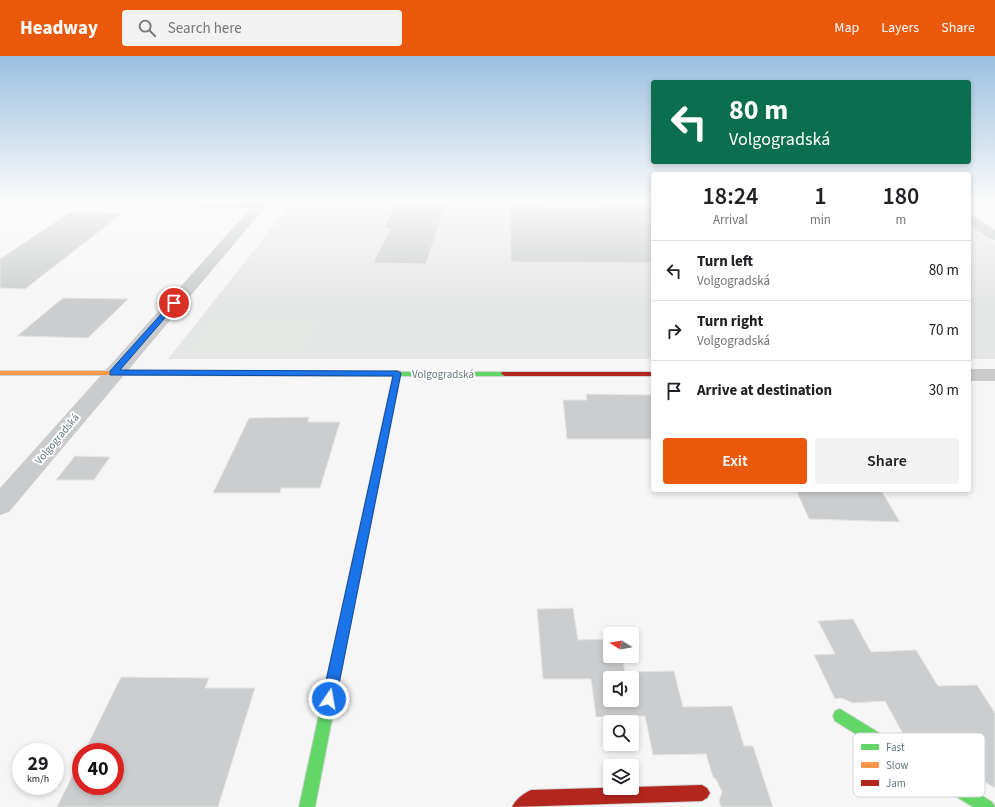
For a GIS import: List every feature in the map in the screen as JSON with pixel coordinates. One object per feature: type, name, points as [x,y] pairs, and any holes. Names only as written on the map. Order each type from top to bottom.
[{"type":"street","name":"Volgogradská","points":[[0,505],[234,235]]},
{"type":"street","name":"Volgogradská","points":[[0,373],[651,374]]},
{"type":"street","points":[[307,807],[397,373]]},
{"type":"street","points":[[971,375],[995,375]]},
{"type":"street","points":[[840,716],[867,733]]},
{"type":"street","points":[[520,807],[531,798],[702,794]]},
{"type":"street","points":[[971,797],[987,807]]},
{"type":"shaded area","points":[[266,235],[651,235],[651,359],[168,359]]},
{"type":"shaded area","points":[[971,235],[983,235],[995,244],[995,359],[971,359]]},
{"type":"shaded area","points":[[215,319],[316,321],[301,353],[192,351]]},
{"type":"building","points":[[36,235],[95,235],[25,289],[0,288],[0,259]]},
{"type":"building","points":[[387,235],[436,235],[426,264],[373,263]]},
{"type":"building","points":[[510,235],[651,235],[651,263],[511,262]]},
{"type":"building","points":[[63,298],[128,299],[88,338],[17,336]]},
{"type":"building","points":[[586,394],[651,395],[651,439],[567,439],[563,400],[587,400]]},
{"type":"building","points":[[309,417],[308,422],[340,422],[320,488],[281,488],[280,493],[213,493],[249,418]]},
{"type":"building","points":[[75,456],[110,457],[94,480],[56,480]]},
{"type":"building","points":[[797,492],[882,492],[900,522],[809,519]]},
{"type":"building","points":[[573,608],[578,640],[603,639],[603,663],[623,663],[625,671],[603,671],[603,707],[639,707],[639,672],[674,671],[683,707],[732,706],[744,746],[753,746],[773,807],[721,807],[719,801],[722,792],[716,779],[713,777],[706,754],[653,755],[645,716],[603,715],[603,717],[596,717],[591,679],[543,679],[537,609]]},
{"type":"building","points":[[853,619],[871,652],[916,650],[938,686],[977,685],[995,713],[995,788],[985,782],[985,733],[904,733],[885,701],[853,703],[841,698],[835,699],[814,655],[835,654],[818,621]]},
{"type":"building","points":[[121,677],[209,678],[205,688],[255,688],[218,807],[57,807],[72,776],[72,795],[124,795],[124,743],[88,743]]},
{"type":"traffic: fast","points":[[339,374],[505,374]]},
{"type":"traffic: fast","points":[[307,807],[343,631]]},
{"type":"traffic: fast","points":[[840,716],[867,733]]},
{"type":"traffic: fast","points":[[971,797],[987,807]]},
{"type":"traffic: slow","points":[[0,373],[180,373]]},
{"type":"traffic: slow","points":[[343,631],[397,373]]},
{"type":"traffic: jam","points":[[180,373],[339,374]]},
{"type":"traffic: jam","points":[[505,374],[651,374]]},
{"type":"traffic: jam","points":[[520,807],[531,798],[702,793]]},
{"type":"route","points":[[174,303],[113,373],[397,373],[329,699]]}]
